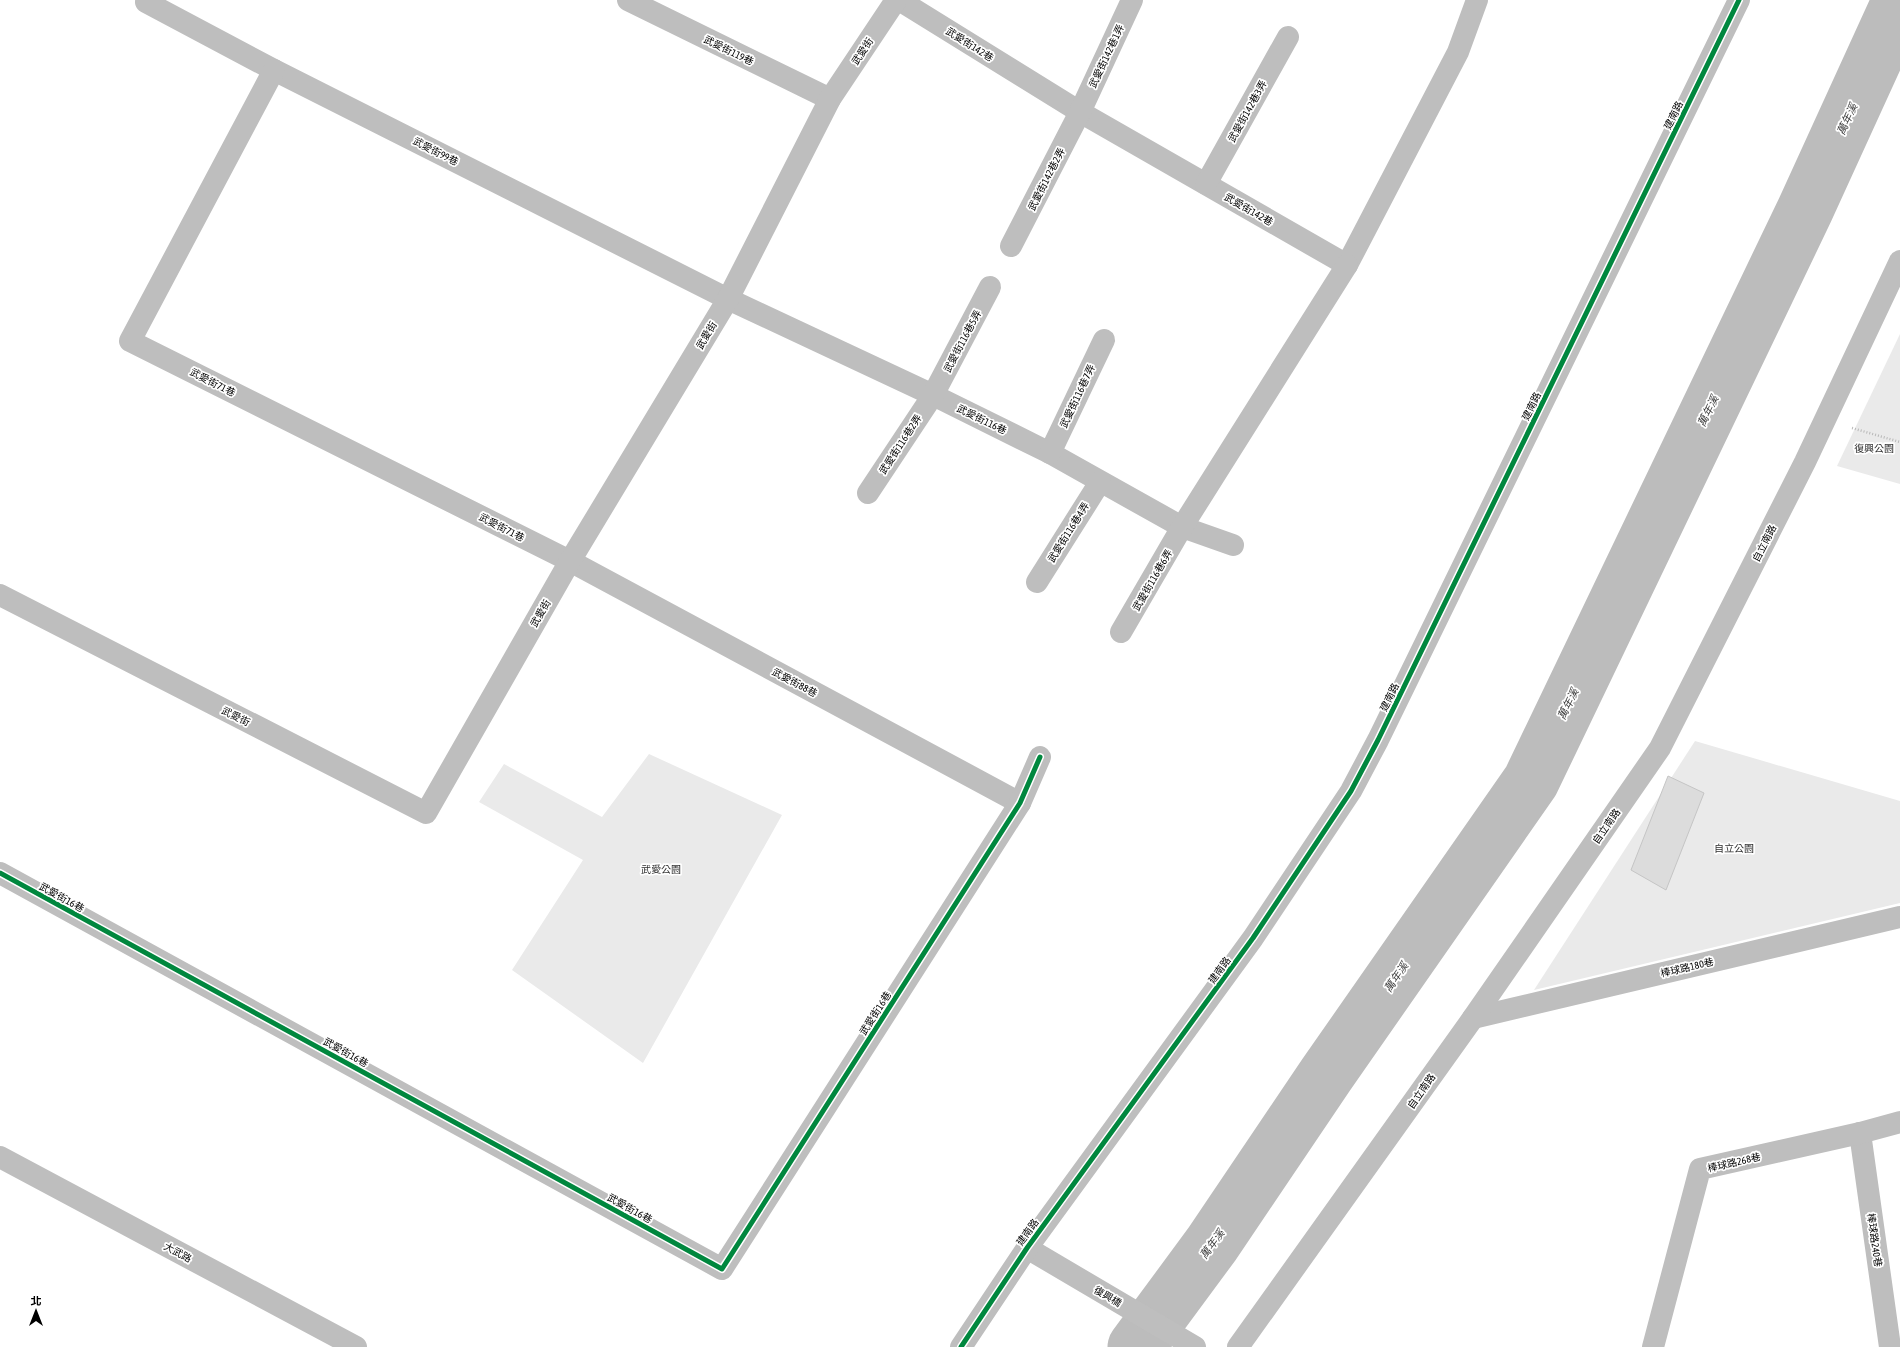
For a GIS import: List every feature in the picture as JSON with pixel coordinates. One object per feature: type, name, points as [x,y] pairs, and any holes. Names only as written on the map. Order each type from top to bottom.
[{"type":"street","name":"武愛街119巷","points":[[628,0],[830,99]]},
{"type":"street","name":"武愛街","points":[[0,595],[426,813],[570,561],[728,298],[830,99],[896,0]]},
{"type":"street","name":"武愛街142巷","points":[[899,0],[1080,112],[1346,265]]},
{"type":"street","name":"武愛街142巷1弄","points":[[1080,112],[1132,0]]},
{"type":"street","points":[[1346,265],[1458,52],[1477,0]]},
{"type":"street","name":"建南路","points":[[961,1347],[1026,1248],[1253,938],[1351,791],[1378,740],[1739,0]]},
{"type":"street","name":"武愛街99巷","points":[[146,2],[274,70],[728,298]]},
{"type":"street","name":"武愛街142巷3弄","points":[[1206,184],[1288,38]]},
{"type":"street","name":"武愛街71巷","points":[[274,70],[130,341],[570,561]]},
{"type":"street","name":"武愛街142巷2弄","points":[[1011,246],[1080,112]]},
{"type":"street","name":"自立南路","points":[[1238,1347],[1473,1018],[1660,748],[1805,462],[1900,260]]},
{"type":"street","name":"武愛街116巷6弄","points":[[1121,632],[1182,528],[1346,265]]},
{"type":"street","name":"武愛街116巷5弄","points":[[933,395],[990,287]]},
{"type":"street","name":"武愛街116巷","points":[[728,298],[933,395],[1050,453],[1182,528],[1233,545]]},
{"type":"street","name":"武愛街116巷7弄","points":[[1050,453],[1104,340]]},
{"type":"street","name":"武愛街116巷2弄","points":[[868,493],[933,395]]},
{"type":"street","name":"武愛街116巷4弄","points":[[1037,582],[1100,482]]},
{"type":"street","name":"武愛街88巷","points":[[570,561],[1020,803]]},
{"type":"street","name":"武愛街16巷","points":[[0,873],[722,1269],[1020,803],[1040,757]]},
{"type":"street","name":"棒球路180巷","points":[[1473,1018],[1900,917]]},
{"type":"street","name":"棒球路268巷","points":[[1653,1347],[1700,1169],[1860,1133],[1900,1122]]},
{"type":"street","name":"棒球路240巷","points":[[1860,1133],[1890,1347]]},
{"type":"street","name":"大武路","points":[[0,1157],[356,1347]]},
{"type":"street","name":"復興橋","points":[[1026,1248],[1192,1345]]},
{"type":"path","points":[[1851,428],[1900,442]]},
{"type":"green space","name":"復興公園","points":[[1900,334],[1900,484],[1837,466]]},
{"type":"green space","name":"自立公園","points":[[1695,741],[1900,801],[1900,903],[1534,990]]},
{"type":"green space","name":"武愛公園","points":[[649,754],[782,815],[643,1063],[512,970],[583,860],[479,802],[504,764],[602,817]]},
{"type":"building","points":[[1668,776],[1704,793],[1666,890],[1631,870]]},
{"type":"waterway","name":"萬年溪","points":[[1136,1347],[1212,1244],[1326,1075],[1531,781],[1805,210],[1900,2]]},
{"type":"cycle path","points":[[961,1347],[1027,1248],[1253,938],[1351,791],[1378,740],[1739,0]]},
{"type":"cycle path","points":[[0,873],[722,1269],[1020,803],[1040,757]]}]
